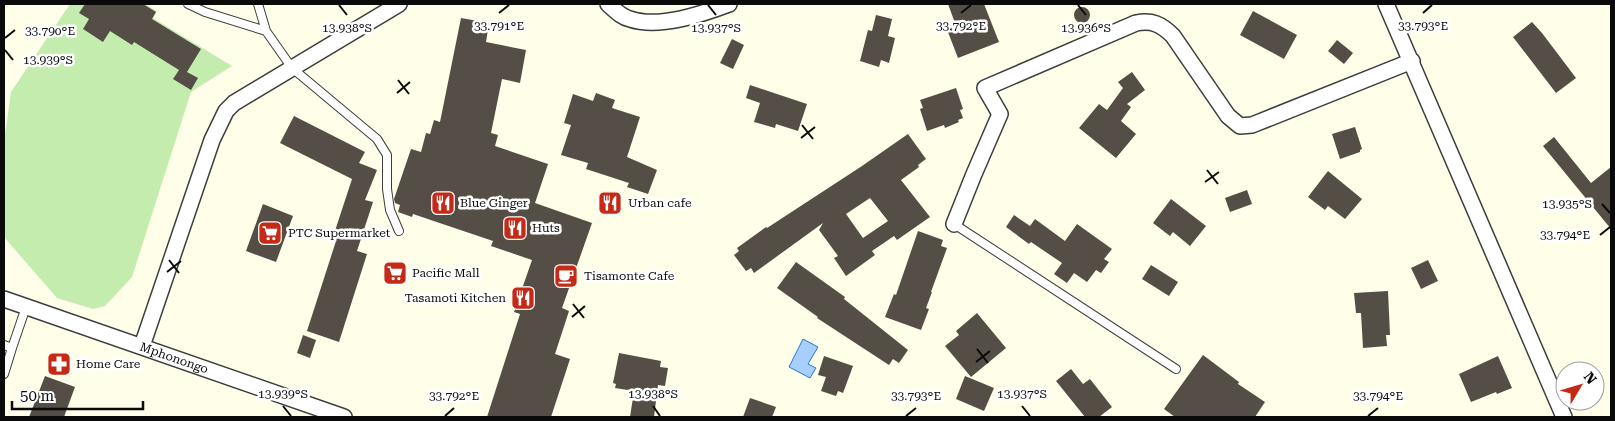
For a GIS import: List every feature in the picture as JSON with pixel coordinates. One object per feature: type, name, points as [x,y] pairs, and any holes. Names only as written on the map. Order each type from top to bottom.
[{"type":"street","points":[[142,346],[212,140],[226,112],[234,103],[399,4]]},
{"type":"street","points":[[608,4],[620,14],[630,19],[657,22],[707,12],[729,4]]},
{"type":"street","points":[[1386,4],[1564,417]]},
{"type":"street","points":[[954,224],[1000,114],[985,88],[1136,23],[1146,21],[1157,23],[1165,28],[1228,116],[1240,126],[1252,124],[1412,61]]},
{"type":"street","name":"Mphonongo","points":[[4,299],[142,346],[336,416]]},
{"type":"lane","points":[[188,4],[204,12],[266,31]]},
{"type":"lane","points":[[258,4],[266,31],[292,68],[377,139],[387,155],[387,189],[390,210],[399,231]]},
{"type":"lane","points":[[954,224],[1176,369]]},
{"type":"lane","points":[[4,374],[26,307]]},
{"type":"lane","points":[[4,345],[12,348]]},
{"type":"green space","points":[[70,4],[145,4],[157,11],[153,18],[232,66],[191,92],[132,277],[105,306],[93,309],[57,298],[4,237],[4,142],[11,92]]},
{"type":"water","points":[[803,339],[818,347],[808,364],[816,368],[810,378],[789,367]]},
{"type":"building","points":[[85,4],[143,4],[156,12],[152,19],[201,49],[187,72],[198,78],[191,90],[173,79],[179,70],[134,42],[132,45],[110,31],[103,42],[83,29],[89,19],[79,13]]},
{"type":"building","points":[[948,4],[984,4],[999,42],[958,58],[946,27],[955,23]]},
{"type":"building","points":[[1079,7],[1085,7],[1090,12],[1088,21],[1079,23],[1074,18],[1074,12]]},
{"type":"building","points":[[1253,11],[1297,35],[1284,59],[1240,35]]},
{"type":"building","points":[[876,15],[892,19],[888,36],[895,38],[889,63],[881,60],[879,67],[860,61],[868,30],[872,31]]},
{"type":"building","points":[[461,18],[489,23],[486,42],[526,50],[520,83],[502,79],[491,133],[498,135],[495,146],[548,164],[535,203],[592,223],[562,308],[569,311],[555,354],[570,359],[551,417],[487,417],[520,314],[514,312],[532,260],[491,246],[493,241],[413,214],[412,217],[398,212],[400,205],[395,203],[394,199],[411,149],[421,152],[426,133],[430,134],[434,120],[440,122]]},
{"type":"building","points":[[1532,22],[1576,78],[1556,93],[1513,37]]},
{"type":"building","points":[[732,39],[744,45],[733,69],[720,63]]},
{"type":"building","points":[[1337,40],[1353,53],[1344,64],[1328,51]]},
{"type":"building","points":[[1132,72],[1145,90],[1127,104],[1131,107],[1121,121],[1136,134],[1116,158],[1079,128],[1099,104],[1107,110],[1123,88],[1118,82]]},
{"type":"building","points":[[750,85],[807,104],[798,131],[776,124],[775,128],[754,122],[760,103],[746,98]]},
{"type":"building","points":[[956,88],[963,109],[960,110],[963,118],[958,120],[959,122],[945,128],[944,125],[927,131],[920,109],[923,108],[920,100]]},
{"type":"building","points":[[596,93],[615,100],[612,108],[640,117],[627,157],[657,170],[648,194],[627,187],[629,183],[586,169],[588,163],[561,155],[571,125],[564,123],[573,94],[593,101]]},
{"type":"building","points":[[294,116],[365,152],[359,163],[377,170],[365,200],[373,202],[357,251],[367,254],[339,342],[307,331],[336,241],[332,240],[352,179],[280,143]]},
{"type":"building","points":[[1355,127],[1362,149],[1360,152],[1340,159],[1332,134]]},
{"type":"building","points":[[908,134],[926,159],[918,165],[919,167],[901,180],[930,217],[897,240],[894,236],[872,251],[875,255],[846,276],[834,258],[838,256],[819,230],[823,223],[754,273],[751,268],[746,271],[734,255],[739,251],[737,248],[766,227],[862,166]],"holes":[[[870,198],[888,221],[863,238],[846,214]]]},
{"type":"building","points":[[1554,137],[1591,183],[1611,167],[1611,229],[1543,146]]},
{"type":"building","points":[[1328,171],[1362,199],[1345,219],[1328,206],[1325,210],[1308,197]]},
{"type":"building","points":[[1247,190],[1252,204],[1230,212],[1225,198]]},
{"type":"building","points":[[1171,199],[1206,226],[1190,246],[1173,232],[1170,236],[1153,223]]},
{"type":"building","name":"PTC Supermarket","points":[[263,204],[293,216],[276,262],[246,251]]},
{"type":"building","points":[[1014,215],[1030,226],[1035,219],[1065,241],[1077,224],[1112,249],[1104,259],[1109,262],[1101,273],[1096,270],[1087,282],[1074,273],[1067,283],[1054,274],[1062,263],[1031,242],[1029,244],[1006,227]]},
{"type":"building","points":[[918,231],[943,240],[941,246],[947,248],[931,292],[926,308],[929,309],[921,330],[885,317],[894,294],[896,295]]},
{"type":"building","points":[[1428,260],[1438,281],[1421,289],[1411,268]]},
{"type":"building","points":[[796,262],[845,297],[844,299],[908,350],[899,363],[893,359],[889,365],[817,318],[777,288]]},
{"type":"building","points":[[1151,265],[1178,282],[1169,296],[1142,279]]},
{"type":"building","points":[[1388,291],[1390,335],[1386,335],[1387,346],[1363,348],[1361,313],[1356,313],[1354,293]]},
{"type":"building","points":[[977,313],[1006,348],[971,377],[945,346],[959,335],[956,331]]},
{"type":"building","points":[[303,335],[316,340],[310,358],[297,353]]},
{"type":"building","points":[[619,353],[661,361],[660,367],[668,368],[665,386],[658,385],[654,417],[630,417],[634,391],[615,388],[616,384],[613,383]]},
{"type":"building","points":[[1203,355],[1239,382],[1238,384],[1265,402],[1255,417],[1175,417],[1164,409]]},
{"type":"building","points":[[824,356],[853,366],[843,393],[838,391],[836,396],[821,391],[826,377],[818,375]]},
{"type":"building","points":[[1498,356],[1512,388],[1471,402],[1459,374]]},
{"type":"building","points":[[1071,369],[1083,384],[1090,379],[1112,407],[1099,417],[1085,417],[1056,381]]},
{"type":"building","points":[[45,376],[75,387],[64,417],[29,417]]},
{"type":"building","points":[[965,376],[994,388],[984,411],[956,399]]},
{"type":"building","points":[[750,398],[776,407],[772,417],[743,417]]},
{"type":"place","name":"Blue Ginger","points":[[443,203]]},
{"type":"place","name":"Urban cafe","points":[[610,203]]},
{"type":"place","name":"Huts","points":[[515,228]]},
{"type":"place","name":"PTC Supermarket","points":[[270,233]]},
{"type":"place","name":"Pacific Mall","points":[[395,273]]},
{"type":"place","name":"Tisamonte Cafe","points":[[566,276]]},
{"type":"place","name":"Tasamoti Kitchen","points":[[523,298]]},
{"type":"place","name":"Home Care","points":[[59,364]]}]
